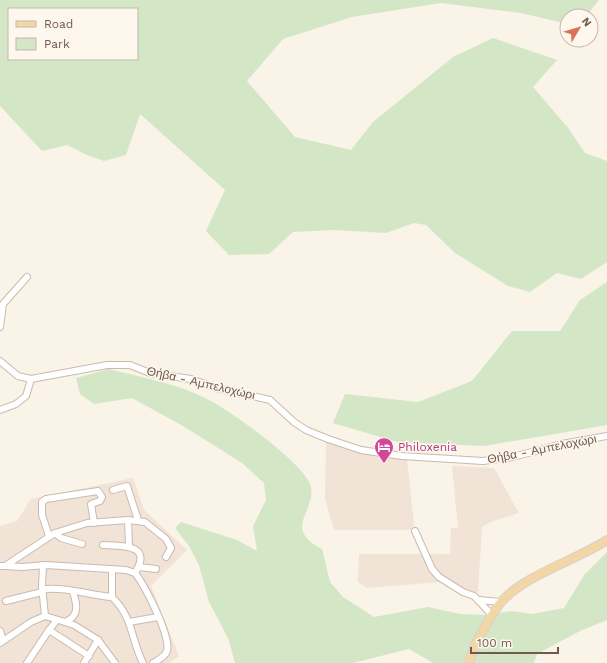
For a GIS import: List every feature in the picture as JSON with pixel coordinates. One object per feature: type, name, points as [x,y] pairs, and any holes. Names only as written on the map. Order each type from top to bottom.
[{"type":"main road","points":[[469,663],[475,647],[492,615],[501,602],[521,586],[586,553],[607,540]]},
{"type":"street","points":[[0,327],[3,304],[27,277]]},
{"type":"street","points":[[0,361],[18,376],[31,380],[26,396],[16,404],[0,410]]},
{"type":"street","name":"Θήβα - Αμπελοχώρι","points":[[31,380],[107,365],[130,365],[150,373],[195,380],[216,388],[236,391],[270,400],[306,430],[346,445],[377,453],[437,460],[483,461],[513,457],[562,444],[607,436]]},
{"type":"street","points":[[113,490],[127,486],[138,520]]},
{"type":"street","points":[[82,544],[52,535],[42,515],[42,502],[46,499],[98,491],[102,497],[100,500],[90,504],[94,523]]},
{"type":"street","points":[[128,520],[129,546]]},
{"type":"street","points":[[3,566],[52,535],[78,525],[128,520],[138,520],[152,527],[166,539],[171,548],[166,557]]},
{"type":"street","points":[[415,531],[432,569],[439,577],[479,600],[492,615]]},
{"type":"street","points":[[103,545],[129,546],[138,550],[140,554],[139,567],[135,573]]},
{"type":"street","points":[[3,566],[22,567],[43,565],[135,573],[148,593],[163,629],[167,650],[165,655],[153,663]]},
{"type":"street","points":[[43,565],[42,591],[45,616]]},
{"type":"street","points":[[139,567],[156,569]]},
{"type":"street","points":[[112,570],[112,598]]},
{"type":"street","points":[[6,601],[49,588],[112,598],[127,615],[130,622],[134,646],[143,663]]},
{"type":"street","points":[[65,622],[72,618],[76,613],[77,604],[73,592]]},
{"type":"street","points":[[479,600],[501,602]]},
{"type":"street","points":[[0,631],[2,642],[31,622],[45,616],[74,625],[98,640],[116,663]]},
{"type":"street","points":[[130,622],[158,617]]},
{"type":"street","points":[[27,663],[57,620]]},
{"type":"street","points":[[49,630],[89,656]]},
{"type":"street","points":[[84,663],[98,640]]},
{"type":"shaded area","points":[[326,442],[366,454],[407,460],[414,525],[410,530],[334,530],[325,499]]},
{"type":"shaded area","points":[[452,466],[494,468],[519,513],[493,521],[482,527],[478,593],[440,582],[367,588],[358,582],[359,554],[450,554],[451,528],[458,528]]},
{"type":"shaded area","points":[[133,478],[144,510],[187,550],[151,586],[179,656],[169,663],[0,663],[0,526],[17,521],[31,499]]},
{"type":"green space","points":[[0,0],[599,0],[592,8],[559,8],[559,22],[521,13],[441,3],[352,17],[283,39],[247,81],[295,137],[351,150],[373,122],[453,57],[493,38],[557,60],[533,87],[569,129],[585,153],[607,161],[607,262],[581,279],[557,273],[530,292],[508,286],[455,253],[426,225],[414,223],[386,233],[335,230],[293,232],[269,254],[229,255],[206,231],[225,190],[140,114],[126,155],[104,161],[87,155],[67,145],[42,151],[0,106]]},
{"type":"green space","points":[[607,282],[607,425],[484,446],[397,442],[333,423],[345,394],[418,402],[472,381],[512,331],[560,331],[580,300]]},
{"type":"green space","points":[[109,369],[169,384],[203,397],[245,423],[293,462],[304,474],[310,484],[310,502],[302,526],[304,534],[310,541],[322,549],[330,582],[343,597],[374,617],[428,607],[460,614],[484,615],[511,611],[532,614],[564,608],[585,574],[607,552],[607,620],[580,631],[537,654],[534,663],[433,663],[409,649],[353,663],[235,663],[228,638],[209,602],[199,565],[189,546],[175,528],[181,522],[237,540],[257,551],[253,526],[266,500],[264,483],[242,463],[183,426],[132,398],[94,404],[80,394],[76,378]]},
{"type":"place","name":"Philoxenia","points":[[384,464]]}]
